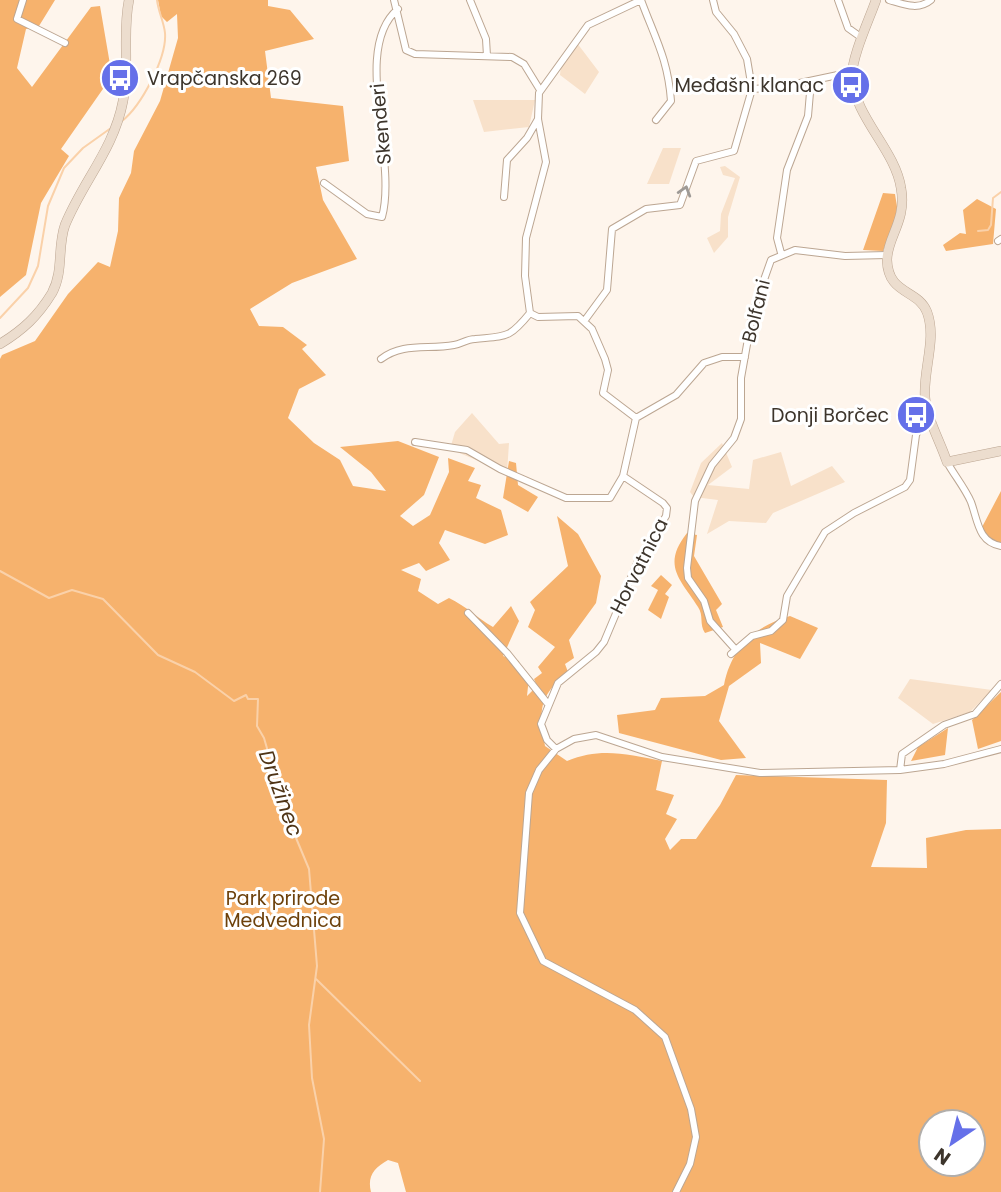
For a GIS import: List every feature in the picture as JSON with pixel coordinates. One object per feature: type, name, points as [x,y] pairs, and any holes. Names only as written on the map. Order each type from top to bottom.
[{"type":"street","points":[[23,0],[17,19],[65,43]]},
{"type":"street","points":[[0,344],[27,327],[51,295],[59,276],[65,227],[83,187],[114,137],[125,83],[129,0]]},
{"type":"street","points":[[381,359],[400,348],[451,346],[475,339],[504,337],[515,330],[530,313],[525,276],[526,238],[546,162],[538,119],[540,90],[530,70],[519,60],[410,53],[404,46],[394,0]]},
{"type":"street","points":[[470,0],[485,39],[487,56]]},
{"type":"street","points":[[540,90],[592,22],[641,0],[668,66],[671,101],[656,120]]},
{"type":"street","points":[[585,320],[607,290],[611,232],[620,223],[646,209],[680,205],[696,161],[734,151],[752,89],[747,59],[734,34],[716,12],[713,0]]},
{"type":"street","points":[[838,0],[848,28],[863,39]]},
{"type":"street","points":[[876,0],[852,72],[857,96],[902,188],[902,216],[887,255],[891,279],[902,291],[922,304],[929,320],[930,341],[924,380],[928,411],[947,462],[970,500],[980,532],[988,542],[1001,546]]},
{"type":"street","points":[[889,0],[913,6],[924,5],[930,0]]},
{"type":"street","name":"Skenderi","points":[[324,183],[367,214],[382,217],[387,163],[377,101],[378,45],[384,27],[398,9]]},
{"type":"street","points":[[752,89],[852,72]]},
{"type":"street","points":[[811,81],[808,116],[787,170],[777,238],[781,253],[794,250],[845,256],[887,255]]},
{"type":"street","points":[[504,197],[506,160],[527,138],[538,119]]},
{"type":"street","name":"Bolfani","points":[[781,253],[771,260],[761,282],[740,386],[741,419],[734,438],[712,465],[695,501],[687,573],[704,601],[710,621],[733,652],[752,636],[771,631],[783,620],[787,596],[825,532],[854,513],[905,487],[910,480],[916,435],[928,411]]},
{"type":"street","points":[[415,442],[467,450],[500,469],[566,498],[607,500],[623,476],[636,418],[603,393],[607,366],[595,334],[585,320],[578,316],[538,317],[530,313]]},
{"type":"street","name":"Bolfani","points":[[636,418],[676,395],[704,363],[722,357],[745,357]]},
{"type":"street","points":[[947,462],[1001,451]]},
{"type":"street","name":"Horvatnica","points":[[548,704],[558,682],[601,648],[638,561],[666,516],[667,508],[663,503],[623,476]]},
{"type":"street","points":[[468,613],[507,653],[548,704],[542,729],[556,749]]},
{"type":"street","points":[[900,770],[902,754],[944,725],[975,714],[1001,684]]},
{"type":"street","points":[[676,1192],[690,1164],[696,1138],[691,1109],[664,1037],[635,1010],[543,961],[520,913],[529,793],[539,770],[556,749],[574,739],[596,735],[662,757],[760,773],[900,770],[944,764],[1001,749]]},
{"type":"shaded area","points":[[577,43],[599,72],[585,94],[560,75],[561,65]]},
{"type":"shaded area","points":[[473,100],[535,100],[529,127],[484,132]]},
{"type":"shaded area","points":[[663,148],[681,148],[669,184],[647,184]]},
{"type":"shaded area","points":[[725,166],[740,177],[728,217],[728,237],[714,253],[707,238],[720,231],[721,214],[735,178],[723,175],[720,167]]},
{"type":"shaded area","points":[[472,413],[499,444],[509,443],[507,473],[450,449],[455,432]]},
{"type":"shaded area","points":[[722,443],[732,467],[708,485],[749,489],[753,460],[781,452],[791,486],[832,466],[845,482],[773,513],[766,523],[729,521],[707,534],[718,500],[694,497],[690,492],[701,463]]},
{"type":"shaded area","points":[[910,679],[992,690],[970,712],[933,724],[898,698]]},
{"type":"green space","points":[[0,0],[55,0],[39,26],[26,29],[17,68],[32,87],[91,7],[100,6],[112,76],[61,149],[69,156],[41,203],[26,275],[0,297]]},
{"type":"green space","name":"Park prirode Medvednica","points":[[158,0],[268,0],[268,6],[290,10],[314,39],[265,51],[271,98],[343,106],[349,161],[316,167],[323,200],[357,259],[292,283],[250,309],[259,326],[283,327],[307,345],[302,349],[326,375],[299,389],[288,418],[314,443],[340,460],[353,486],[386,491],[371,472],[340,447],[398,441],[439,457],[424,495],[400,516],[413,526],[430,515],[449,472],[448,458],[475,468],[468,481],[481,485],[476,498],[501,510],[508,535],[485,544],[445,530],[439,543],[450,560],[426,571],[419,563],[401,570],[421,579],[418,591],[438,604],[449,598],[493,627],[511,606],[519,621],[503,656],[519,661],[520,669],[529,677],[527,696],[537,686],[534,679],[542,673],[538,667],[555,647],[528,627],[535,610],[530,602],[568,566],[557,516],[578,534],[601,576],[596,603],[569,640],[574,658],[565,664],[568,672],[551,689],[543,705],[545,746],[567,761],[602,753],[662,761],[656,790],[674,795],[666,814],[677,819],[665,839],[670,850],[681,839],[696,839],[720,805],[736,775],[887,780],[886,823],[871,867],[927,868],[926,838],[966,830],[1001,829],[1001,1192],[406,1192],[398,1163],[388,1160],[373,1173],[370,1181],[371,1192],[0,1192],[0,359],[2,355],[35,341],[68,294],[98,262],[110,267],[118,231],[119,198],[131,173],[134,151],[160,101],[178,38],[177,14],[167,22],[161,16]]},
{"type":"green space","points":[[883,193],[895,194],[898,213],[883,251],[863,250]]},
{"type":"green space","points":[[977,199],[996,209],[993,244],[946,251],[943,245],[960,233],[966,234],[963,210]]},
{"type":"green space","points":[[509,461],[516,463],[518,485],[538,497],[528,512],[503,498]]},
{"type":"green space","points":[[1001,491],[1001,544],[990,540],[981,529]]},
{"type":"green space","points":[[687,533],[697,535],[694,556],[722,604],[716,610],[723,627],[705,633],[700,610],[676,572],[675,555]]},
{"type":"green space","points":[[661,575],[672,585],[665,594],[669,597],[661,619],[648,610],[658,590],[651,586]]},
{"type":"green space","points":[[790,616],[818,628],[800,659],[760,643],[761,663],[729,686],[719,721],[746,758],[721,760],[619,733],[617,715],[655,710],[661,698],[705,696],[724,685],[732,660],[746,640],[777,620]]},
{"type":"green space","points":[[1001,692],[1001,741],[978,749],[972,720]]},
{"type":"green space","points":[[948,728],[945,755],[911,761],[918,747]]},
{"type":"waterway","points":[[122,121],[144,93],[162,55],[165,33],[157,0]]},
{"type":"waterway","points":[[0,318],[28,288],[38,266],[48,206],[64,168],[83,148],[111,128]]},
{"type":"waterway","points":[[978,231],[988,230],[991,225],[993,198],[1001,192]]},
{"type":"waterway","name":"Družinec","points":[[0,571],[49,598],[72,590],[103,599],[158,655],[195,672],[234,701],[246,695],[248,699],[258,699],[257,726],[264,738],[286,814],[309,869],[317,966],[309,1025],[312,1078],[324,1139],[320,1192]]},
{"type":"waterway","points":[[316,979],[420,1081]]},
{"type":"place","name":"Vrapčanska 269","points":[[120,78]]},
{"type":"place","name":"Međašni klanac","points":[[851,85]]},
{"type":"place","name":"Donji Borčec","points":[[916,415]]}]
